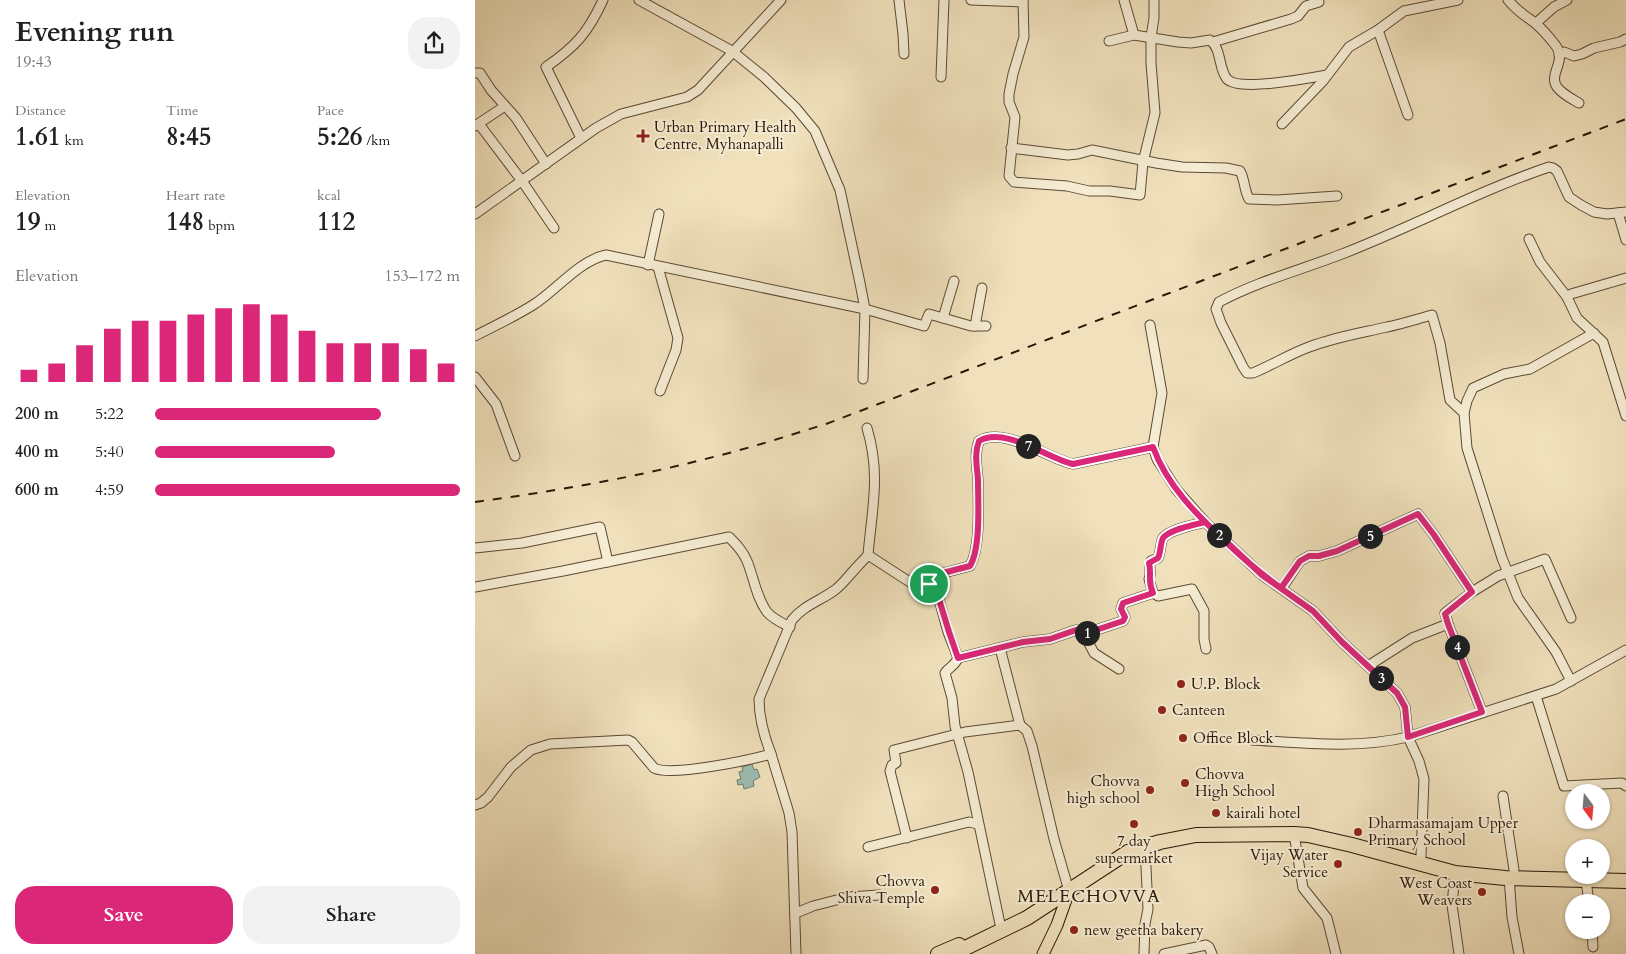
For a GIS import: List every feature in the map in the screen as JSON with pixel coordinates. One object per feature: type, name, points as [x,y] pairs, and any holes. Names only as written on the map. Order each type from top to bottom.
[{"type":"highway","points":[[938,954],[1027,918],[1129,852],[1159,842],[1196,835],[1213,829],[1276,826],[1319,830],[1420,859],[1455,873],[1565,873]]},
{"type":"highway","points":[[1196,835],[1308,835],[1352,846],[1420,859],[1493,869],[1511,874],[1565,879]]},
{"type":"highway","points":[[1610,873],[1626,872]]},
{"type":"highway","points":[[1610,881],[1626,881]]},
{"type":"highway","points":[[953,954],[1001,927]]},
{"type":"main road","points":[[1043,954],[1057,926],[1069,891]]},
{"type":"main road","points":[[1043,906],[1051,911],[1057,926]]},
{"type":"street","points":[[581,138],[546,67],[563,55],[588,30],[603,0]]},
{"type":"street","points":[[639,0],[733,51],[764,77],[796,108],[815,131],[841,190],[865,309],[863,379]]},
{"type":"street","points":[[475,214],[581,138],[621,114],[687,97],[698,90],[781,0]]},
{"type":"street","points":[[899,0],[903,54]]},
{"type":"street","points":[[941,77],[944,0]]},
{"type":"street","points":[[971,0],[1023,1],[1024,37],[1009,94],[1009,102],[1015,117],[1009,176],[1014,182],[1140,195],[1144,160],[1155,113],[1151,62],[1151,37],[1154,18],[1153,0]]},
{"type":"street","points":[[1124,0],[1134,35]]},
{"type":"street","points":[[1402,0],[1404,11]]},
{"type":"street","points":[[1282,124],[1327,75],[1349,47],[1378,30],[1404,11],[1458,0]]},
{"type":"street","points":[[1508,0],[1519,13],[1535,23],[1557,48],[1559,65],[1555,74],[1555,82],[1561,91],[1579,103]]},
{"type":"street","points":[[1535,23],[1553,8],[1567,0]]},
{"type":"street","points":[[1109,41],[1134,35],[1178,42],[1210,40],[1213,42],[1291,19],[1298,16],[1306,6],[1319,2]]},
{"type":"street","points":[[1378,30],[1408,115]]},
{"type":"street","points":[[1559,55],[1564,52],[1574,56],[1626,39]]},
{"type":"street","points":[[1213,42],[1217,48],[1226,78],[1241,85],[1282,83],[1327,75]]},
{"type":"street","points":[[475,73],[480,73],[516,118],[546,164]]},
{"type":"street","points":[[505,106],[477,125],[522,181],[554,228]]},
{"type":"street","points":[[1011,148],[1068,155],[1091,150],[1182,167],[1226,168],[1240,171],[1245,192],[1249,199],[1277,200],[1337,196]]},
{"type":"street","points":[[1464,413],[1450,400],[1432,316],[1330,340],[1309,347],[1253,373],[1247,373],[1236,356],[1216,309],[1219,302],[1258,284],[1343,254],[1476,195],[1549,167],[1557,171],[1569,196],[1581,205],[1594,212],[1607,214],[1622,213],[1626,240]]},
{"type":"street","points":[[648,265],[659,214]]},
{"type":"street","points":[[1529,239],[1540,262],[1567,297],[1577,318],[1603,342],[1626,416]]},
{"type":"street","points":[[475,336],[534,305],[576,271],[599,257],[606,256],[865,309],[924,326],[929,314],[975,326],[985,326]]},
{"type":"street","points":[[658,267],[678,338],[676,350],[660,391]]},
{"type":"street","points":[[1567,297],[1571,294],[1626,278]]},
{"type":"street","points":[[943,318],[954,281]]},
{"type":"street","points":[[975,326],[982,288]]},
{"type":"street","points":[[1150,325],[1162,393],[1153,447],[1157,459],[1176,490],[1205,522],[1262,575],[1313,611],[1342,642],[1397,693],[1405,707],[1408,737],[1419,761],[1424,779],[1420,859]]},
{"type":"street","points":[[1571,681],[1556,652],[1517,598],[1467,448],[1464,413],[1473,388],[1504,374],[1529,369],[1593,333]]},
{"type":"street","points":[[475,377],[479,389],[496,404],[515,456]]},
{"type":"street","points":[[796,954],[796,912],[789,813],[763,733],[759,713],[759,699],[792,620],[797,613],[808,604],[834,591],[851,576],[856,567],[868,555],[873,517],[875,462],[867,428]]},
{"type":"street","points":[[929,584],[930,579],[935,575],[970,566],[975,558],[978,489],[976,449],[979,441],[989,437],[1002,438],[1032,447],[1062,462],[1073,464],[1153,447]]},
{"type":"street","points":[[1281,588],[1300,561],[1309,556],[1319,556],[1337,551],[1418,514],[1472,592]]},
{"type":"street","points":[[1205,522],[1181,528],[1168,534],[1162,540],[1158,558],[1149,563],[1151,574],[1149,584],[1153,593],[1161,597],[1191,589],[1204,611],[1204,640],[1206,649]]},
{"type":"street","points":[[475,548],[522,543],[600,528],[608,562]]},
{"type":"street","points":[[475,587],[563,572],[729,537],[738,546],[747,560],[755,588],[767,612],[774,619],[790,627]]},
{"type":"street","points":[[868,555],[905,580],[933,586],[938,596],[958,658],[956,664],[945,673],[1001,927]]},
{"type":"street","points":[[1482,712],[1445,614],[1472,592],[1507,571],[1545,559],[1571,618]]},
{"type":"street","points":[[1084,634],[1123,621],[1125,617],[1121,609],[1123,603],[1153,593]]},
{"type":"street","points":[[1368,666],[1412,638],[1448,624]]},
{"type":"street","points":[[958,658],[1023,642],[1050,639],[1076,630],[1083,632],[1094,653],[1119,669]]},
{"type":"street","points":[[1000,648],[1020,725],[1027,732],[1032,746],[1053,839],[1069,891]]},
{"type":"street","points":[[1252,740],[1348,744],[1396,740],[1536,696],[1571,681],[1626,650]]},
{"type":"street","points":[[1536,696],[1564,786],[1622,783],[1626,786]]},
{"type":"street","points":[[907,838],[890,771],[892,765],[896,763],[894,750],[958,734],[1020,725]]},
{"type":"street","points":[[475,805],[488,797],[511,767],[524,754],[550,744],[628,740],[632,742],[653,768],[658,771],[678,772],[771,754]]},
{"type":"street","points":[[1503,796],[1511,874],[1512,917],[1519,954]]},
{"type":"street","points":[[868,847],[969,822],[978,824]]},
{"type":"street","points":[[1294,834],[1303,888],[1327,918],[1336,954]]},
{"type":"street","points":[[1145,846],[1148,909],[1145,924],[1145,954]]},
{"type":"street","points":[[1455,873],[1452,905],[1459,954]]},
{"type":"street","points":[[796,912],[839,899],[863,895],[879,895]]},
{"type":"street","points":[[1592,939],[1593,948]]},
{"type":"street","points":[[1164,954],[1205,945],[1209,947],[1212,954]]},
{"type":"water","points":[[752,764],[754,770],[757,769],[760,777],[753,781],[754,786],[744,789],[743,784],[738,785],[737,780],[741,779],[739,772],[743,771],[742,767]]},
{"type":"railway","points":[[475,502],[566,488],[687,464],[745,449],[826,424],[1626,119]]},
{"type":"place","name":"Urban Primary Health Centre, Myhanapalli","points":[[643,136]]},
{"type":"place","name":"U.P. Block","points":[[1181,684]]},
{"type":"place","name":"Canteen","points":[[1162,710]]},
{"type":"place","name":"Office Block","points":[[1183,738]]},
{"type":"place","name":"Chovva High School","points":[[1185,783]]},
{"type":"place","name":"Chovva high school","points":[[1150,790]]},
{"type":"place","name":"kairali hotel","points":[[1216,813]]},
{"type":"place","name":"7 day supermarket","points":[[1134,824]]},
{"type":"place","name":"Dharmasamajam Upper Primary School","points":[[1358,832]]},
{"type":"place","name":"Vijay Water Service","points":[[1338,864]]},
{"type":"place","name":"Chovva Shiva Temple","points":[[935,890]]},
{"type":"place","name":"West Coast Weavers","points":[[1482,892]]},
{"type":"place","name":"new geetha bakery","points":[[1074,930]]},
{"type":"district","name":"MELECHOVVA","points":[[1089,896]]},
{"type":"route","points":[[929,584],[930,579],[935,575],[970,566],[975,558],[977,546],[978,480],[976,449],[979,441],[989,437],[1002,438],[1032,447],[1062,462],[1073,464],[1153,447],[1157,459],[1176,490],[1205,522],[1233,549],[1262,575],[1281,588],[1300,561],[1309,556],[1319,556],[1337,551],[1418,514],[1472,592],[1445,614],[1482,712],[1408,737],[1405,707],[1397,693],[1342,642],[1313,611],[1262,575],[1205,522],[1181,528],[1168,534],[1162,540],[1158,558],[1149,563],[1151,574],[1149,584],[1153,593],[1123,603],[1121,609],[1125,617],[1123,621],[1084,634],[1076,630],[1050,639],[1023,642],[958,658],[936,590],[929,584]]}]
